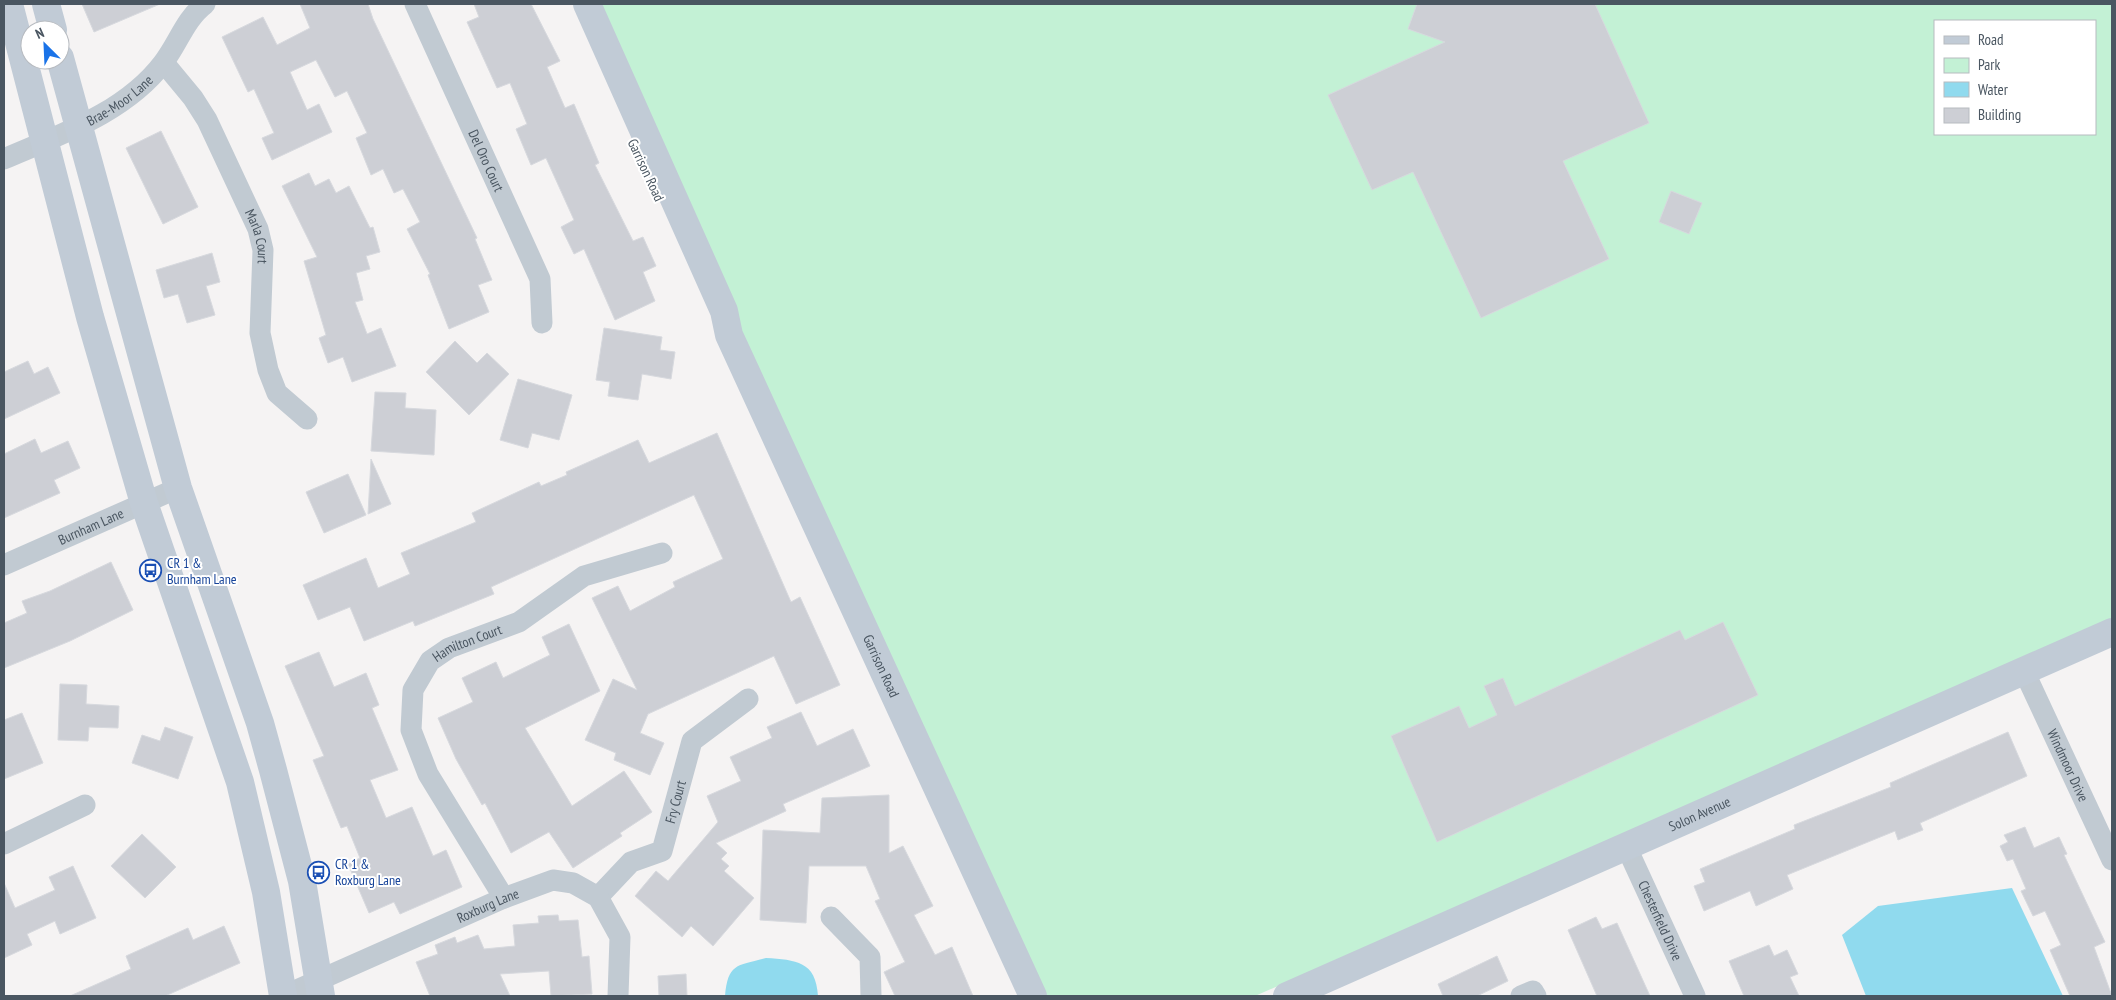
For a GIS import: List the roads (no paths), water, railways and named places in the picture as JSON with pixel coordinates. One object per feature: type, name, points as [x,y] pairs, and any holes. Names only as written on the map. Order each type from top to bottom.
[{"type":"street","points":[[9,4],[90,317],[144,503],[240,782],[266,892],[283,996]]},
{"type":"street","points":[[46,4],[50,20]]},
{"type":"street","name":"Brae-Moor Lane","points":[[4,158],[78,127],[111,109],[142,86],[164,63],[193,16],[205,4]]},
{"type":"street","name":"Del Oro Court","points":[[415,4],[540,279],[542,323]]},
{"type":"street","name":"Garrison Road","points":[[567,4],[714,315],[729,335],[1033,996]]},
{"type":"street","name":"Garrison Road","points":[[587,4],[724,311],[729,335]]},
{"type":"street","name":"Marla Court","points":[[164,63],[193,98],[207,120],[258,229],[263,250],[260,333],[268,370],[277,393],[306,418]]},
{"type":"street","points":[[63,70],[178,488],[260,723],[302,881],[320,988]]},
{"type":"street","name":"Burnham Lane","points":[[4,565],[178,488]]},
{"type":"street","name":"Hamilton Court","points":[[504,898],[428,774],[412,730],[413,690],[430,661],[449,648],[519,622],[584,576],[662,553]]},
{"type":"street","name":"Solon Avenue","points":[[1287,996],[2112,632]]},
{"type":"street","name":"Windmoor Drive","points":[[2024,671],[2112,860]]},
{"type":"street","name":"Fry Court","points":[[598,897],[631,862],[662,851],[692,741],[748,700]]},
{"type":"street","points":[[4,844],[85,805]]},
{"type":"street","name":"Chesterfield Drive","points":[[1626,846],[1695,996]]},
{"type":"street","name":"Roxburg Lane","points":[[283,996],[320,988],[504,898],[553,880],[573,882],[598,897]]},
{"type":"street","points":[[598,897],[620,937],[618,996]]},
{"type":"street","points":[[831,916],[870,956],[871,996]]},
{"type":"water","points":[[2012,888],[2063,996],[1866,996],[1842,935],[1878,906]]},
{"type":"water","points":[[766,958],[795,962],[809,969],[816,984],[818,996],[725,996],[729,977],[736,968]]},
{"type":"place","name":"CR 1 & Burnham Lane","points":[[151,571]]},
{"type":"place","name":"CR 1 & Roxburg Lane","points":[[319,872]]}]
